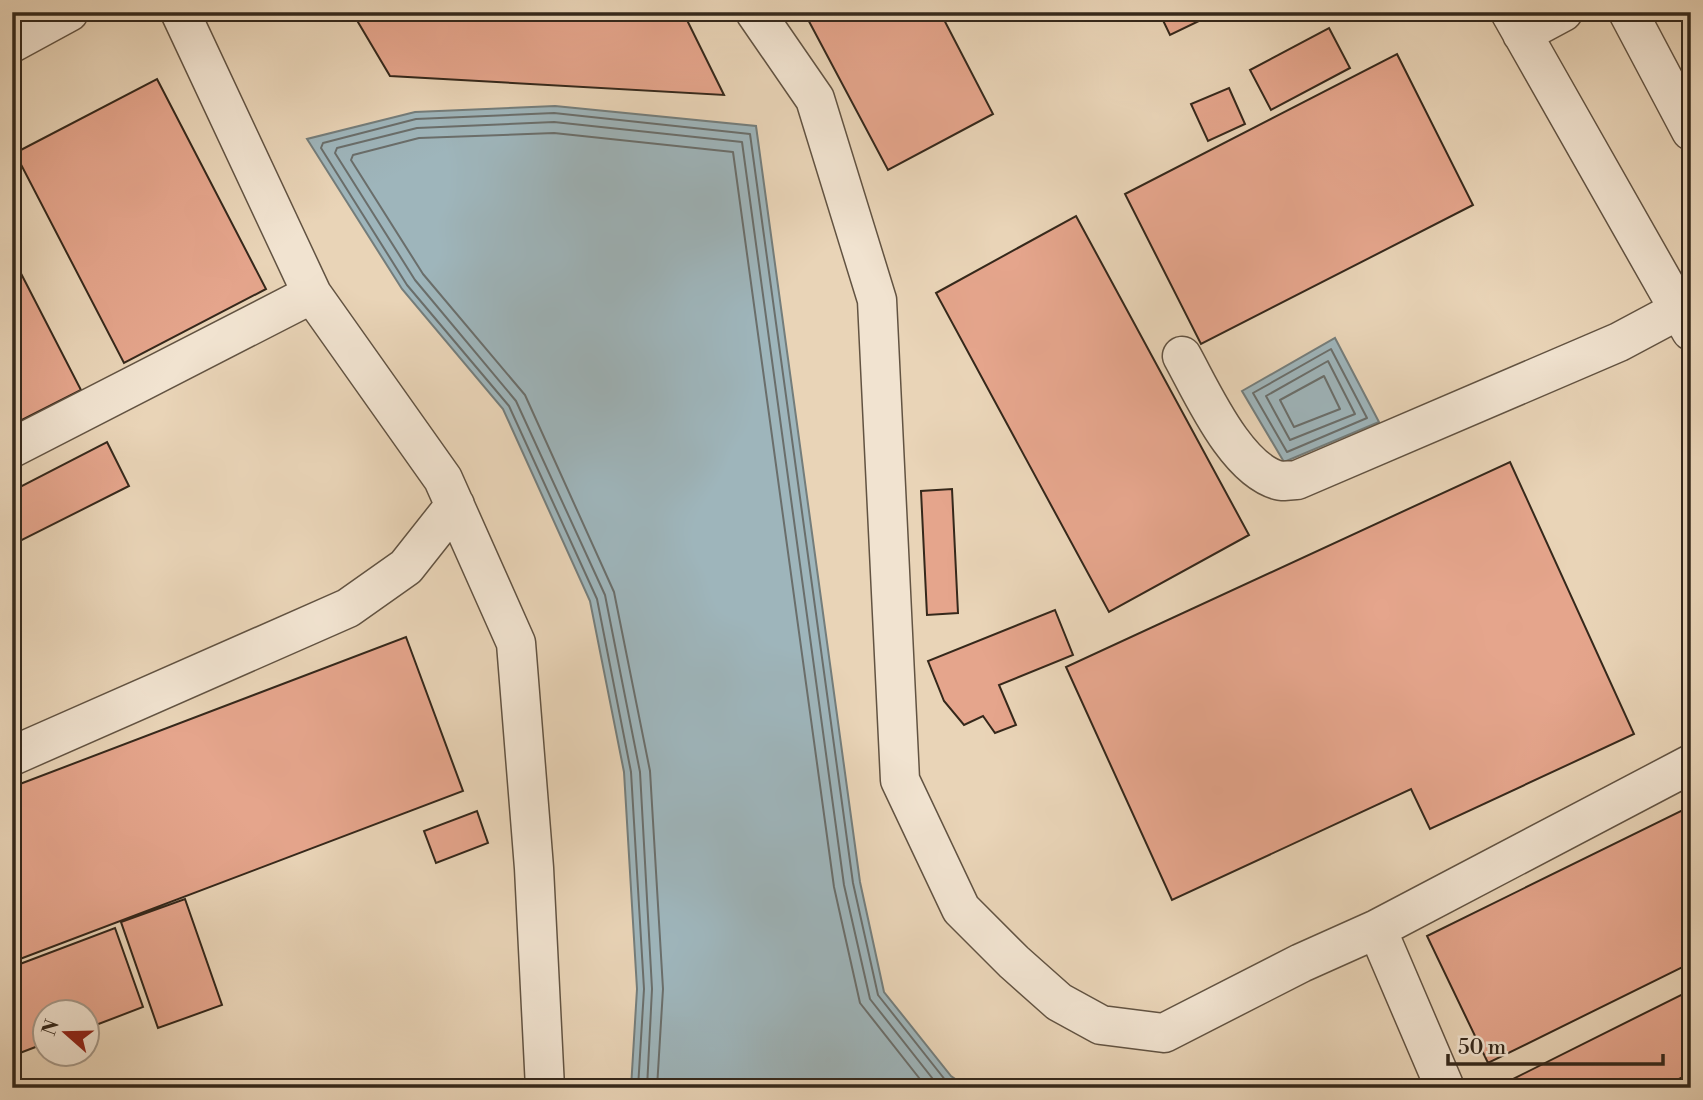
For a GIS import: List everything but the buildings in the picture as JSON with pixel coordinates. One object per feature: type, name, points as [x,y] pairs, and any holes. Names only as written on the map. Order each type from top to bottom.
[{"type":"street","points":[[12,43],[69,12]]},
{"type":"street","points":[[180,12],[313,294],[443,479],[516,643],[534,868],[545,1088]]},
{"type":"street","points":[[755,12],[815,99],[877,300],[900,780],[961,909],[1059,1002],[1101,1025],[1164,1033],[1301,962],[1377,929],[1691,764]]},
{"type":"street","points":[[1182,356],[1234,448],[1250,464],[1270,477],[1282,481],[1297,480],[1619,342],[1685,321],[1516,23],[1563,12]]},
{"type":"street","points":[[1628,12],[1680,86],[1691,131]]},
{"type":"street","points":[[12,448],[313,294]]},
{"type":"street","points":[[12,756],[348,608],[406,567],[455,505]]},
{"type":"street","points":[[1377,929],[1445,1088]]},
{"type":"water","points":[[555,106],[756,126],[860,882],[884,992],[951,1076],[968,1088],[631,1088],[637,989],[624,772],[590,601],[503,409],[402,289],[307,139],[415,112]]},
{"type":"water","points":[[1335,338],[1379,422],[1284,462],[1242,391]]}]
